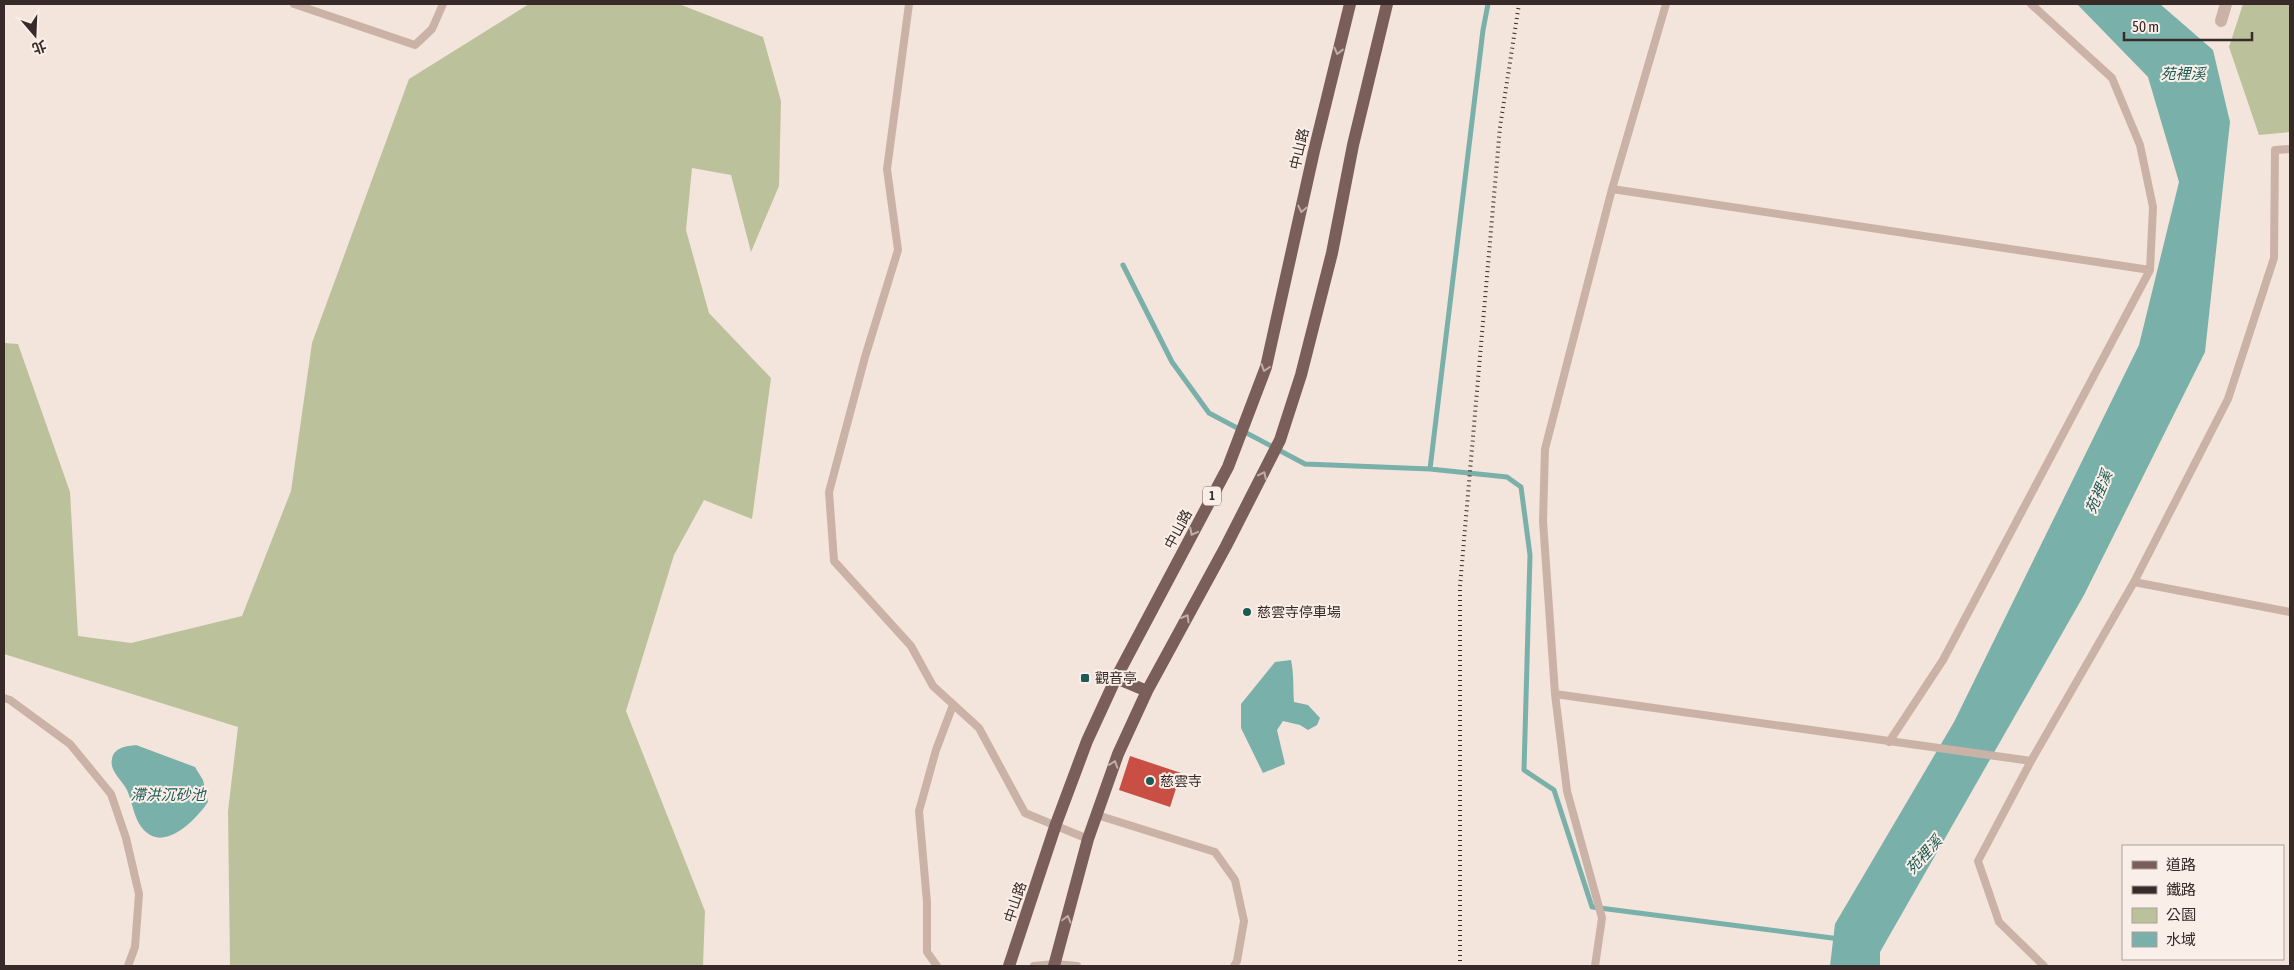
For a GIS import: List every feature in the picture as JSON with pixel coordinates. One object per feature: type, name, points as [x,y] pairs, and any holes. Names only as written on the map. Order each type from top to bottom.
[{"type":"main road","name":"中山路","points":[[1009,966],[1056,824],[1088,741],[1116,678],[1228,467],[1266,367],[1314,151],[1350,4]]},
{"type":"main road","points":[[1055,965],[1088,839],[1118,754],[1147,691],[1218,561],[1280,440],[1301,375],[1332,253],[1353,145],[1387,4]]},
{"type":"main road","points":[[1116,678],[1147,691]]},
{"type":"street","points":[[2221,21],[2226,4]]},
{"type":"lane","points":[[294,4],[415,45],[432,29],[442,4]]},
{"type":"lane","points":[[909,4],[887,169],[898,250],[865,357],[829,492],[834,562],[911,646],[933,686],[979,728],[1025,813],[1056,824],[1088,839]]},
{"type":"lane","points":[[1595,966],[1602,918],[1567,791],[1555,694],[1543,522],[1545,449],[1612,189],[1666,4]]},
{"type":"lane","points":[[1892,742],[1943,660],[2150,270],[2154,207],[2140,145],[2112,78],[2031,4]]},
{"type":"lane","points":[[2044,966],[1999,922],[1978,861],[2031,761],[2134,582],[2228,399],[2274,258],[2275,150],[2290,149]]},
{"type":"lane","points":[[1612,189],[2150,270]]},
{"type":"lane","points":[[2134,582],[2290,612]]},
{"type":"lane","points":[[1555,694],[2031,761]]},
{"type":"lane","points":[[4,698],[10,700],[70,744],[111,794],[126,838],[139,894],[135,947],[128,966]]},
{"type":"lane","points":[[937,966],[927,952],[927,902],[919,811],[936,750],[953,705]]},
{"type":"lane","points":[[1097,815],[1215,852],[1235,880],[1244,922],[1237,961],[1234,966]]},
{"type":"lane","points":[[1034,966],[1077,966]]},
{"type":"green space","points":[[529,4],[679,4],[763,37],[781,101],[779,186],[751,252],[731,175],[692,168],[686,230],[709,313],[771,378],[752,519],[704,500],[674,555],[626,711],[705,911],[703,966],[230,966],[228,811],[238,727],[4,654],[4,343],[18,344],[70,492],[78,636],[131,643],[242,616],[291,491],[312,343],[409,79]]},
{"type":"green space","points":[[2243,4],[2290,4],[2290,132],[2259,135],[2229,47]]},
{"type":"water","name":"苑裡溪","points":[[2077,4],[2160,4],[2213,50],[2230,122],[2205,352],[2084,595],[1880,952],[1880,966],[1830,966],[1835,924],[1954,722],[2139,345],[2179,182],[2148,77]]},
{"type":"water","points":[[1291,660],[1294,702],[1308,705],[1320,718],[1317,725],[1308,730],[1300,725],[1283,721],[1277,730],[1285,764],[1263,773],[1241,728],[1241,704],[1275,662]]},
{"type":"water","name":"滯洪沉砂池","points":[[136,745],[195,767],[203,780],[208,802],[190,823],[172,835],[154,837],[142,828],[136,818],[127,790],[112,768],[112,759],[115,752],[121,748]]},
{"type":"building","name":"慈雲寺","points":[[1130,756],[1181,773],[1170,807],[1119,790]]},
{"type":"waterway","points":[[1123,265],[1172,362],[1209,413],[1305,464],[1430,469],[1483,30],[1488,4]]},
{"type":"waterway","points":[[1430,469],[1507,477],[1521,487],[1530,555],[1524,770],[1554,790],[1592,907],[1840,939]]},
{"type":"railway","points":[[1460,966],[1460,586],[1500,127],[1519,4]]},
{"type":"place","name":"慈雲寺停車場","points":[[1247,612]]},
{"type":"place","name":"觀音亭","points":[[1085,678]]},
{"type":"place","name":"慈雲寺","points":[[1150,781]]}]
